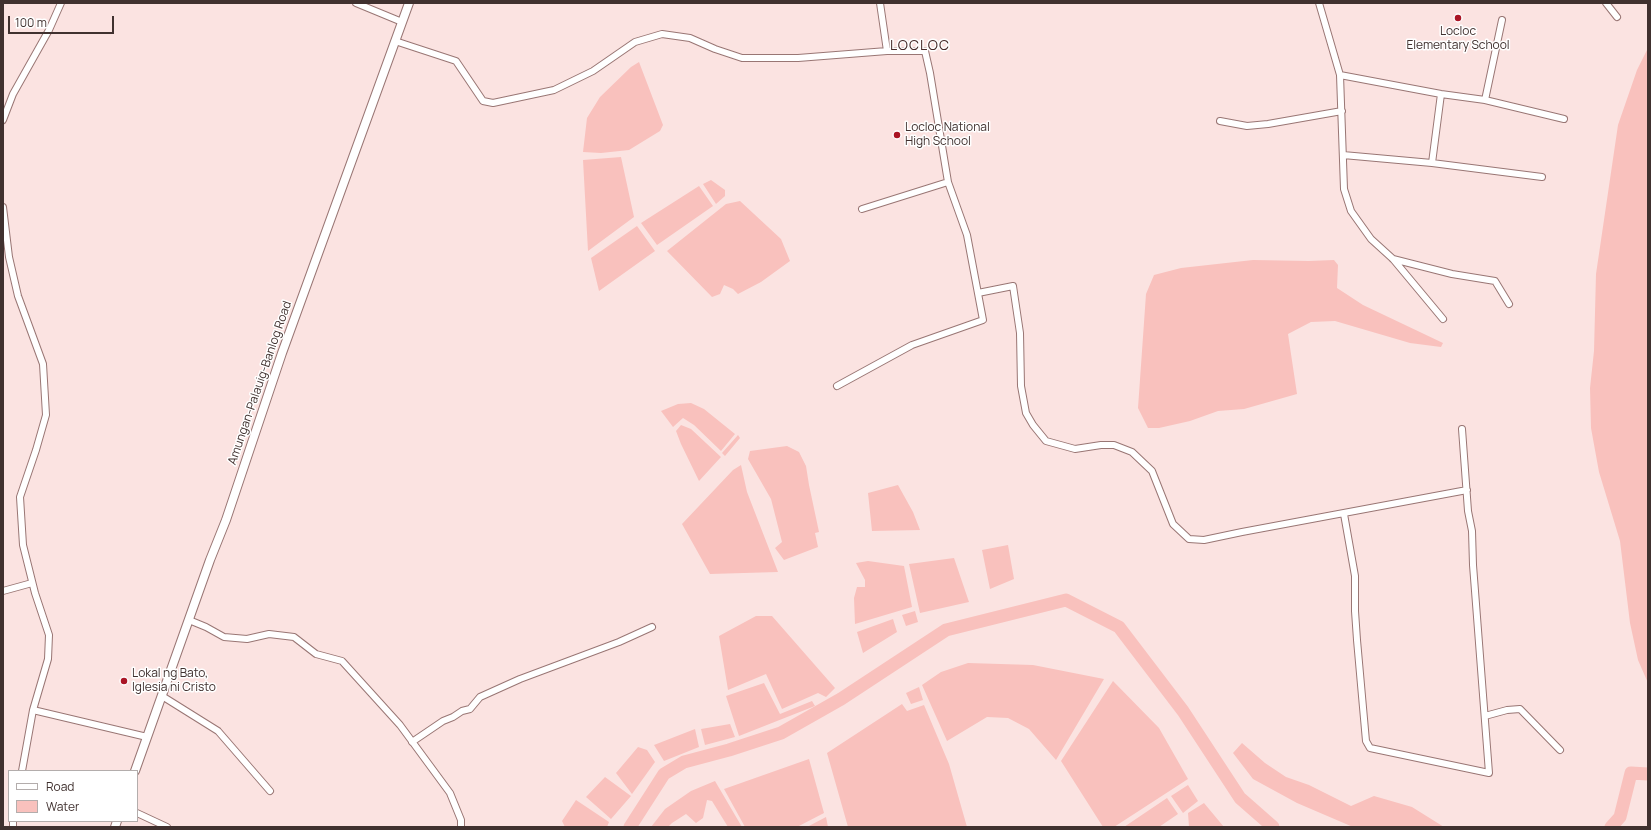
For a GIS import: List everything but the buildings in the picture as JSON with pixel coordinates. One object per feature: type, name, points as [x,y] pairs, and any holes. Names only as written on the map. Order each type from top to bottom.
[{"type":"main road","name":"Amungan-Palauig-Banlog Road","points":[[135,770],[226,520],[282,353],[408,3]]},
{"type":"street","points":[[3,120],[13,94],[49,30],[61,3]]},
{"type":"street","points":[[356,3],[402,22]]},
{"type":"street","points":[[880,3],[887,52]]},
{"type":"street","points":[[1319,3],[1340,75],[1344,189],[1351,210],[1372,239],[1393,259],[1443,319]]},
{"type":"street","points":[[1606,3],[1617,17]]},
{"type":"street","points":[[1485,100],[1502,20]]},
{"type":"street","points":[[395,41],[456,61],[483,101],[493,103],[554,90],[592,71],[635,42],[662,34],[690,38],[715,49],[742,58],[798,58],[887,52],[925,52],[930,73],[948,182],[967,235],[983,320],[912,345],[837,386]]},
{"type":"street","points":[[1340,75],[1441,94],[1485,100],[1564,118]]},
{"type":"street","points":[[1432,163],[1441,94]]},
{"type":"street","points":[[1220,121],[1247,126],[1268,124],[1342,110]]},
{"type":"street","points":[[1343,155],[1432,163],[1542,177]]},
{"type":"street","points":[[862,209],[948,182]]},
{"type":"street","points":[[3,207],[9,257],[18,296],[43,364],[46,415],[20,498],[22,545],[32,583],[49,636],[48,659],[33,710],[22,770]]},
{"type":"street","points":[[1393,259],[1452,274],[1495,281],[1509,304]]},
{"type":"street","points":[[978,293],[1013,286],[1020,333],[1021,386],[1026,412],[1033,425],[1046,441],[1075,449],[1101,445],[1114,445],[1132,452],[1152,472],[1173,524],[1189,539],[1204,540],[1466,490]]},
{"type":"street","points":[[1344,514],[1355,576],[1355,610],[1366,741],[1370,748],[1489,773],[1473,565],[1472,531],[1466,490],[1462,429]]},
{"type":"street","points":[[3,591],[32,583]]},
{"type":"street","points":[[189,620],[224,637],[247,639],[269,634],[294,637],[316,654],[342,661],[400,725],[450,793],[461,820],[461,827]]},
{"type":"street","points":[[412,742],[444,721],[453,718],[462,711],[470,709],[480,697],[520,679],[619,642],[652,627]]},
{"type":"street","points":[[162,696],[218,731],[270,791]]},
{"type":"street","points":[[1485,716],[1507,710],[1520,709],[1560,750]]},
{"type":"street","points":[[33,710],[147,737]]},
{"type":"street","points":[[138,813],[167,827]]},
{"type":"water","points":[[1648,48],[1648,683],[1638,660],[1630,623],[1620,541],[1599,472],[1591,428],[1590,388],[1594,351],[1596,274],[1618,125],[1637,70]]},
{"type":"water","points":[[639,62],[663,125],[660,131],[629,150],[601,153],[583,152],[587,118],[600,97],[631,67]]},
{"type":"water","points":[[621,157],[634,217],[588,251],[583,160]]},
{"type":"water","points":[[711,180],[725,190],[725,196],[716,204],[703,184]]},
{"type":"water","points":[[699,186],[713,206],[657,245],[641,223]]},
{"type":"water","points":[[740,201],[781,239],[790,261],[761,282],[738,294],[733,289],[724,285],[720,294],[712,297],[667,251],[726,204]]},
{"type":"water","points":[[637,226],[655,251],[599,291],[591,258]]},
{"type":"water","points":[[1253,260],[1334,260],[1338,265],[1337,288],[1363,305],[1443,343],[1441,347],[1410,343],[1335,321],[1311,322],[1288,334],[1297,394],[1244,409],[1218,411],[1190,421],[1159,428],[1148,428],[1138,408],[1146,294],[1154,275],[1181,268]]},
{"type":"water","points":[[691,403],[704,409],[735,434],[721,451],[694,425],[683,418],[673,427],[661,411],[678,404]]},
{"type":"water","points":[[681,425],[691,429],[721,457],[699,481],[676,431]]},
{"type":"water","points":[[738,435],[740,438],[725,456],[722,453]]},
{"type":"water","points":[[787,446],[799,452],[806,466],[819,532],[815,533],[818,547],[784,560],[775,548],[782,542],[771,499],[748,459],[750,451]]},
{"type":"water","points":[[741,465],[747,492],[778,572],[710,574],[682,524],[733,470]]},
{"type":"water","points":[[898,485],[913,512],[920,530],[872,531],[868,493]]},
{"type":"water","points":[[1008,545],[1014,579],[990,589],[982,550]]},
{"type":"water","points":[[954,558],[969,602],[920,613],[909,564]]},
{"type":"water","points":[[868,561],[904,566],[912,607],[855,624],[854,598],[857,587],[865,587],[865,580],[856,563]]},
{"type":"water","points":[[915,611],[918,622],[906,626],[902,615]]},
{"type":"water","points":[[756,616],[772,616],[835,688],[826,697],[818,693],[782,709],[766,674],[728,690],[719,636]]},
{"type":"water","points":[[893,619],[897,632],[863,653],[857,632]]},
{"type":"water","points":[[968,663],[1033,665],[1104,679],[1056,760],[1029,729],[1008,718],[987,717],[947,741],[922,685],[941,672]]},
{"type":"water","points":[[1113,681],[1159,728],[1188,779],[1114,827],[1103,827],[1061,761]]},
{"type":"water","points":[[764,683],[780,714],[812,701],[815,706],[739,736],[726,696]]},
{"type":"water","points":[[919,687],[923,700],[911,704],[906,693]]},
{"type":"water","points":[[902,704],[907,711],[924,705],[949,764],[967,827],[848,827],[827,753]]},
{"type":"water","points":[[730,724],[735,737],[705,745],[701,729]]},
{"type":"water","points":[[695,729],[699,747],[664,761],[654,745]]},
{"type":"water","points":[[1242,743],[1265,763],[1286,777],[1309,785],[1351,806],[1374,796],[1412,807],[1444,827],[1353,827],[1297,803],[1253,779],[1233,753]]},
{"type":"water","points":[[638,747],[647,750],[655,762],[632,794],[616,773]]},
{"type":"water","points":[[809,759],[824,813],[797,827],[745,827],[724,789]]},
{"type":"water","points":[[605,777],[631,796],[611,819],[586,797]]},
{"type":"water","points":[[715,781],[742,827],[728,827],[712,801],[707,800],[703,818],[696,823],[686,814],[668,827],[651,827],[665,809],[691,791]]},
{"type":"water","points":[[1188,785],[1198,801],[1183,813],[1171,796]]},
{"type":"water","points":[[1167,798],[1178,814],[1159,827],[1124,827]]},
{"type":"water","points":[[576,800],[609,822],[607,827],[565,827],[562,821]]},
{"type":"water","points":[[1204,803],[1224,827],[1189,827],[1188,813]]},
{"type":"water","points":[[826,817],[828,827],[807,827]]},
{"type":"waterway","points":[[630,827],[664,774],[684,762],[729,750],[781,733],[841,699],[946,630],[1066,600],[1119,627],[1183,711],[1240,798],[1273,827]]},
{"type":"waterway","points":[[1611,827],[1620,817],[1631,773],[1648,774]]},
{"type":"place","name":"Locloc Elementary School","points":[[1458,18]]},
{"type":"place","name":"Locloc National High School","points":[[897,135]]},
{"type":"place","name":"Lokal ng Bato, Iglesia ni Cristo","points":[[124,681]]},
{"type":"district","name":"LOCLOC","points":[[920,46]]}]
